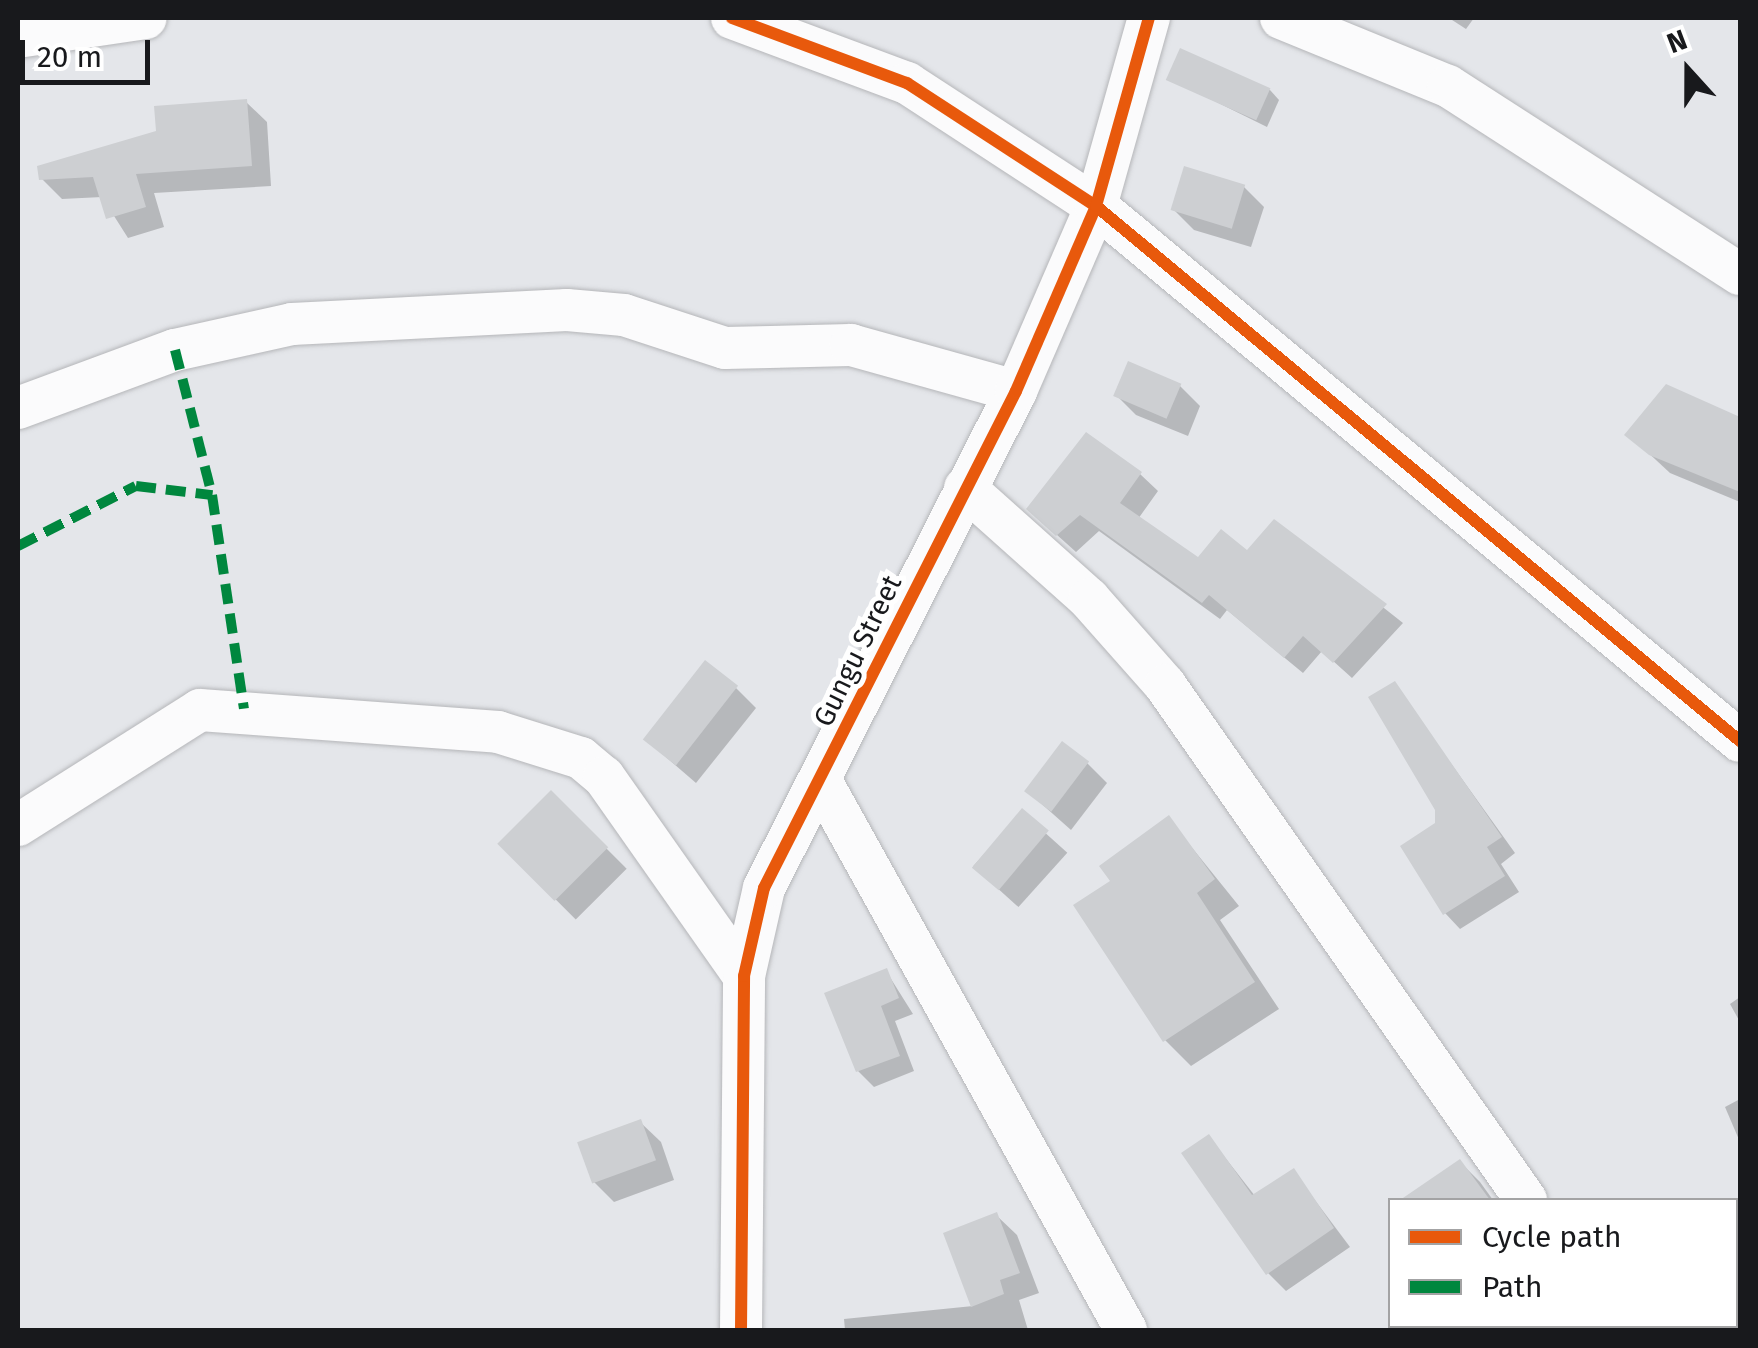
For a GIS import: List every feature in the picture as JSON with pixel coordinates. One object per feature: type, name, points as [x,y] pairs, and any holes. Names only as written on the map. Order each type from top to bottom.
[{"type":"street","points":[[18,37],[146,18]]},
{"type":"street","points":[[732,18],[907,83],[1096,206],[1740,741]]},
{"type":"street","name":"Gungu Street","points":[[741,1330],[744,976],[764,888],[822,784],[1016,391],[1096,206],[1148,18]]},
{"type":"street","points":[[1281,18],[1448,86],[1740,274]]},
{"type":"street","points":[[18,408],[175,350],[292,324],[567,310],[624,315],[724,348],[851,345],[1016,391]]},
{"type":"street","points":[[965,488],[1089,598],[1164,685],[1525,1198]]},
{"type":"street","points":[[18,825],[200,710],[498,732],[581,758],[604,777],[744,976]]},
{"type":"street","points":[[822,784],[1126,1330]]},
{"type":"building","points":[[1180,48],[1270,88],[1256,120],[1166,80]]},
{"type":"building","points":[[247,99],[252,166],[136,174],[146,207],[106,219],[93,177],[39,180],[37,166],[156,131],[154,106]]},
{"type":"building","points":[[1184,166],[1245,185],[1232,229],[1171,210]]},
{"type":"building","points":[[1128,361],[1181,384],[1167,419],[1113,396]]},
{"type":"building","points":[[1666,384],[1740,417],[1740,492],[1649,455],[1624,435]]},
{"type":"building","points":[[1086,432],[1142,472],[1120,503],[1198,557],[1221,529],[1247,550],[1274,519],[1387,604],[1333,663],[1303,636],[1284,658],[1209,595],[1202,603],[1080,515],[1056,536],[1026,509]]},
{"type":"building","points":[[705,660],[738,686],[676,765],[643,740]]},
{"type":"building","points":[[1395,681],[1502,837],[1487,847],[1505,876],[1443,915],[1400,846],[1435,823],[1435,810],[1368,697]]},
{"type":"building","points":[[1062,741],[1089,761],[1051,812],[1024,791]]},
{"type":"building","points":[[551,790],[608,847],[555,901],[497,844]]},
{"type":"building","points":[[1022,808],[1049,830],[999,890],[972,868]]},
{"type":"building","points":[[1169,815],[1215,879],[1197,893],[1255,982],[1163,1042],[1073,905],[1110,881],[1099,866]]},
{"type":"building","points":[[887,968],[899,998],[881,1006],[900,1056],[856,1072],[824,993]]},
{"type":"building","points":[[641,1119],[656,1160],[592,1184],[577,1142]]},
{"type":"building","points":[[1209,1134],[1252,1195],[1294,1168],[1334,1228],[1266,1275],[1181,1153]]},
{"type":"building","points":[[1460,1159],[1489,1198],[1403,1198]]},
{"type":"building","points":[[997,1212],[1020,1273],[1000,1280],[1004,1294],[971,1307],[943,1233]]},
{"type":"marked path","points":[[175,350],[212,495],[244,709]]},
{"type":"marked path","points":[[18,546],[136,486],[212,495]]},
{"type":"cycle path","points":[[732,18],[907,83],[1096,206],[1740,741]]},
{"type":"cycle path","points":[[741,1330],[744,976],[764,888],[1016,391],[1096,206],[1149,18]]}]
